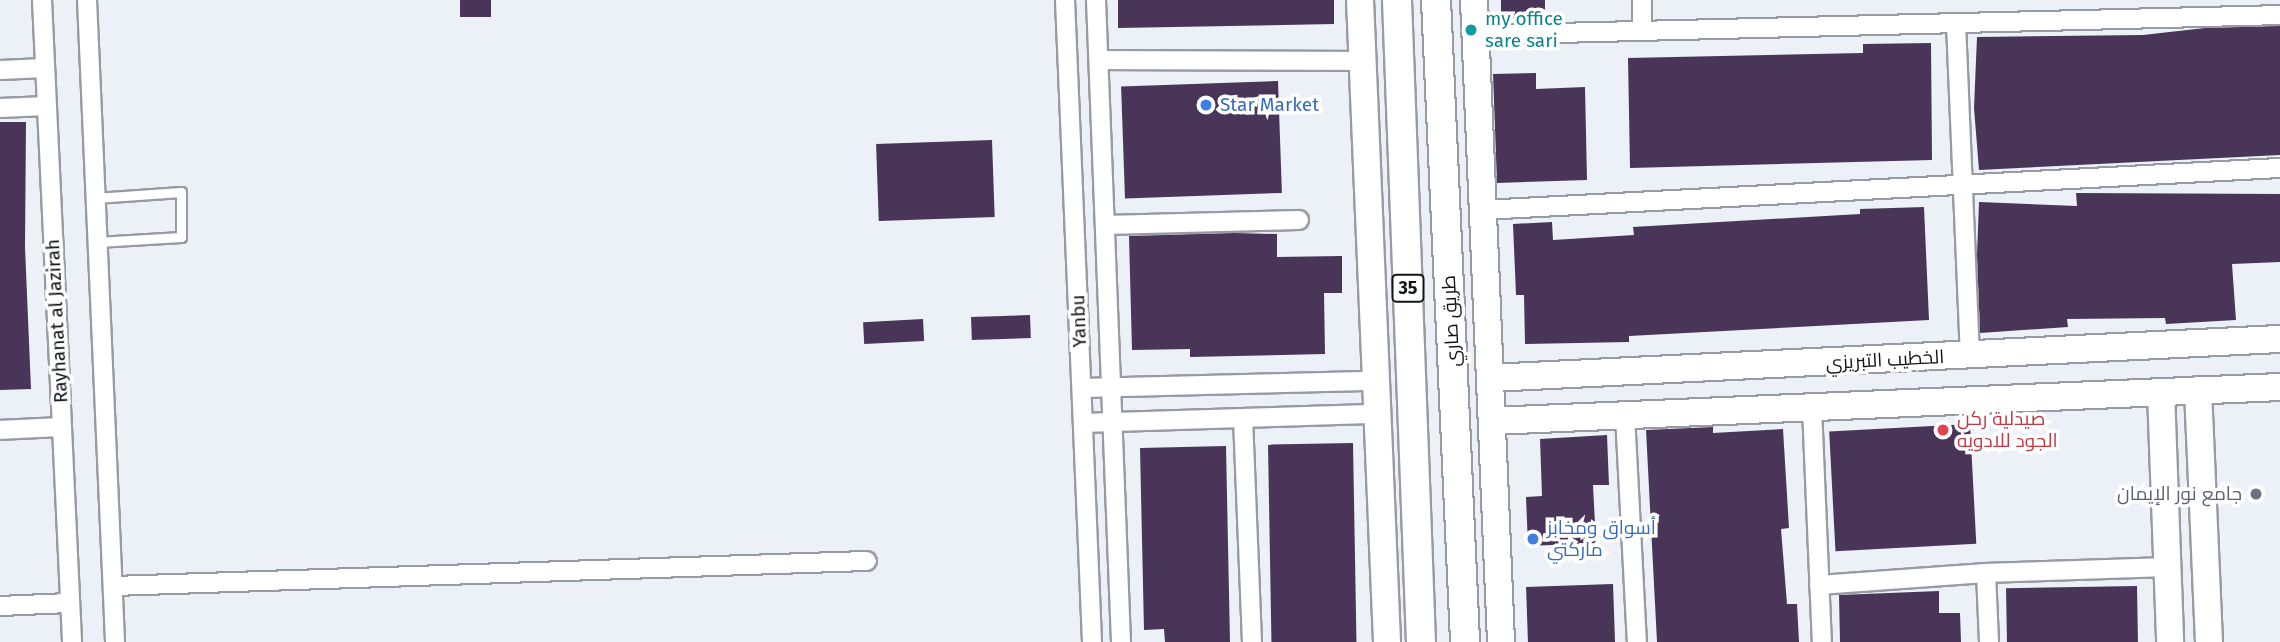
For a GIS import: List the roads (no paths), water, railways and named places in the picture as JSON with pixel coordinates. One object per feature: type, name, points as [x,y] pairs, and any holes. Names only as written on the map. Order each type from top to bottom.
[{"type":"main road","name":"35","points":[[1397,0],[1421,642]]},
{"type":"main road","name":"طريق صاري","points":[[1436,0],[1465,642]]},
{"type":"street","name":"Rayhanat al Jazirah","points":[[42,0],[72,642]]},
{"type":"street","points":[[87,0],[115,642]]},
{"type":"street","name":"Yanbu","points":[[1065,0],[1092,642]]},
{"type":"street","name":"Yanbu","points":[[1096,0],[1121,642]]},
{"type":"street","points":[[1360,0],[1387,642]]},
{"type":"street","points":[[1474,0],[1502,642]]},
{"type":"street","points":[[1642,0],[1642,31]]},
{"type":"street","points":[[2151,0],[2152,18]]},
{"type":"street","points":[[1476,36],[2280,15]]},
{"type":"street","points":[[1956,23],[1970,357]]},
{"type":"street","points":[[1098,60],[1362,61]]},
{"type":"street","points":[[0,70],[45,68]]},
{"type":"street","points":[[0,108],[47,106]]},
{"type":"street","points":[[1483,210],[2280,167]]},
{"type":"street","points":[[1105,225],[1299,220]]},
{"type":"street","name":"الخطيب التبريزي","points":[[1490,378],[1970,357],[2280,339]]},
{"type":"street","points":[[1082,388],[1376,381]]},
{"type":"street","points":[[1492,421],[2280,387]]},
{"type":"street","points":[[2198,390],[2209,642]]},
{"type":"street","points":[[2161,392],[2170,642]]},
{"type":"street","points":[[1812,407],[1822,642]]},
{"type":"street","points":[[1083,423],[1377,414]]},
{"type":"street","points":[[1625,415],[1637,642]]},
{"type":"street","points":[[1243,418],[1252,642]]},
{"type":"street","points":[[0,430],[62,427]]},
{"type":"street","points":[[113,586],[867,561]]},
{"type":"street","points":[[1819,585],[1986,573],[2167,567]]},
{"type":"street","points":[[1986,573],[1989,642]]},
{"type":"street","points":[[0,606],[70,603]]},
{"type":"lane","points":[[96,198],[181,192],[181,237],[97,242]]},
{"type":"place","name":"my office sare sari","points":[[1471,30]]},
{"type":"place","name":"Star Market","points":[[1206,105]]},
{"type":"place","name":"صيدلية ركن الجود للادويه","points":[[1943,430]]},
{"type":"place","name":"جامع نور الإيمان","points":[[2256,494]]},
{"type":"place","name":"أسواق ومخابز ماركتي","points":[[1533,539]]}]
